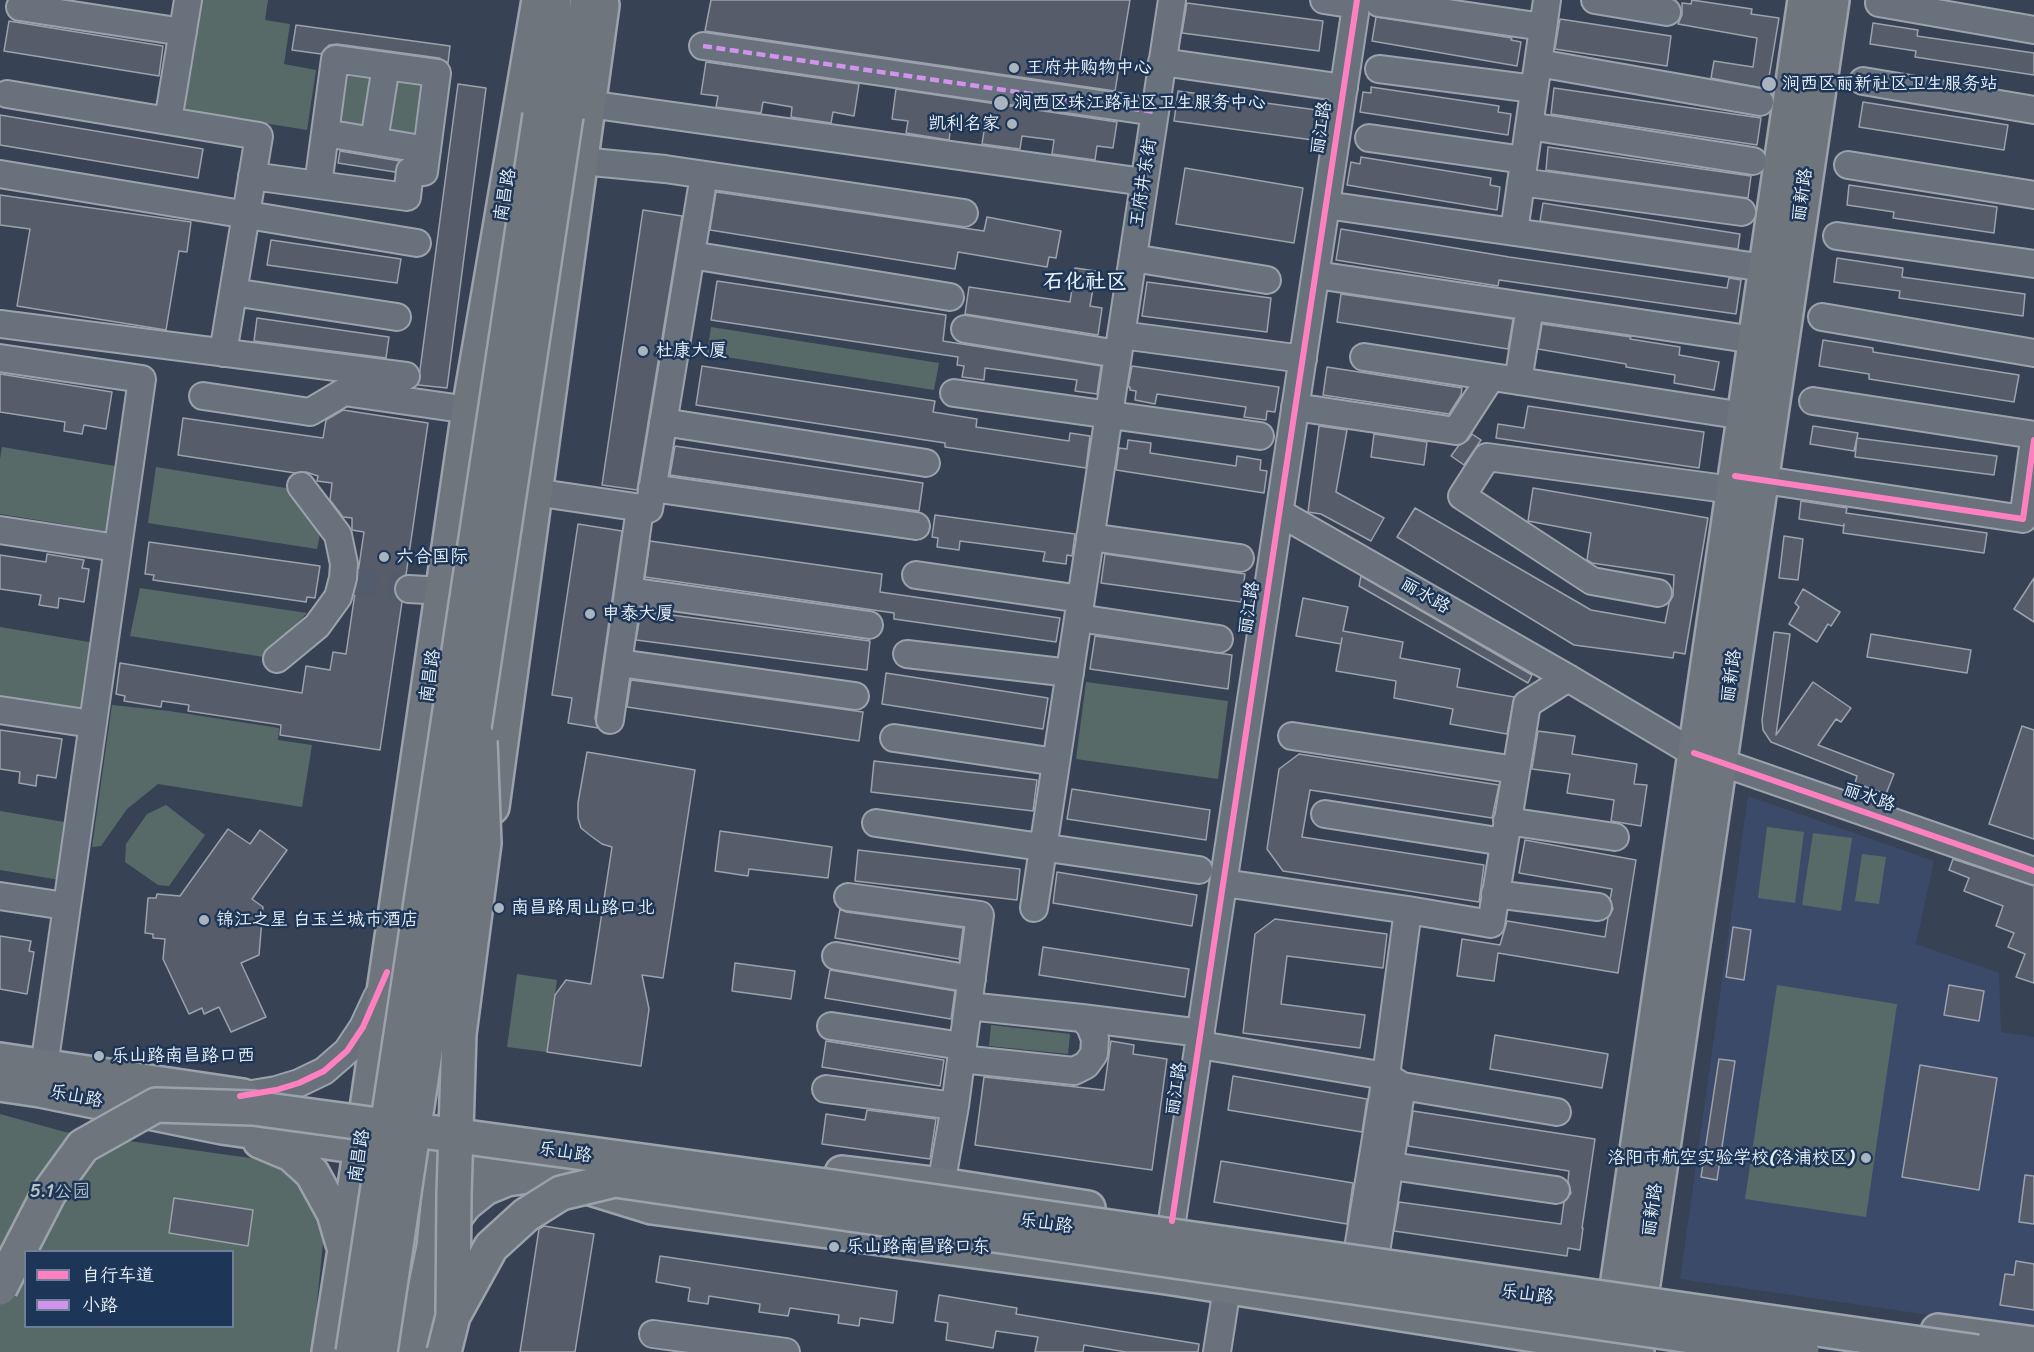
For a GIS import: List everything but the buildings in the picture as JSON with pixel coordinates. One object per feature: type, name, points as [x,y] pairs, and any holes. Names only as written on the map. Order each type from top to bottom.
[{"type":"main road","name":"南昌路","points":[[329,1352],[444,591],[469,410],[539,0]]},
{"type":"main road","name":"南昌路","points":[[412,1352],[434,1248],[443,1158],[581,161],[565,112],[554,0]]},
{"type":"main road","name":"南昌路","points":[[352,1352],[565,112],[588,0]]},
{"type":"main road","name":"南昌路","points":[[380,1352],[479,703],[565,112],[602,0]]},
{"type":"main road","name":"丽新路","points":[[1743,482],[1744,416],[1805,0]]},
{"type":"main road","name":"丽新路","points":[[1623,1329],[1707,758],[1743,482],[1832,0]]},
{"type":"main road","points":[[444,1352],[453,1316],[459,1034],[484,843],[479,703]]},
{"type":"main road","points":[[424,721],[438,740],[447,747],[466,752],[484,747],[502,731]]},
{"type":"main road","name":"乐山路","points":[[0,1060],[366,1115],[941,1185],[1172,1221],[1231,1258]]},
{"type":"main road","name":"乐山路","points":[[0,1084],[222,1127],[542,1173],[652,1207],[1231,1258],[1367,1251],[1623,1329]]},
{"type":"main road","points":[[0,1288],[49,1193],[83,1146],[156,1105],[253,1108],[838,1187],[1977,1352]]},
{"type":"main road","name":"乐山路","points":[[448,1125],[520,1146],[1231,1258],[1623,1329],[2034,1344]]},
{"type":"main road","points":[[222,1127],[291,1154],[312,1173],[334,1213],[345,1252]]},
{"type":"main road","points":[[434,1248],[449,1223],[465,1204],[484,1188],[507,1179],[542,1173]]},
{"type":"main road","points":[[453,1316],[491,1247],[526,1215],[561,1193],[615,1180],[1802,1352]]},
{"type":"street","points":[[168,121],[188,0]]},
{"type":"street","name":"王府井东街","points":[[1034,908],[1172,0]]},
{"type":"street","points":[[1324,0],[1364,2],[1543,27]]},
{"type":"street","points":[[1514,232],[1547,0]]},
{"type":"street","points":[[1595,0],[1667,12]]},
{"type":"street","name":"丽江路","points":[[1172,1221],[1344,88],[1364,2]]},
{"type":"street","points":[[1879,3],[2034,30]]},
{"type":"street","points":[[20,7],[183,32]]},
{"type":"street","points":[[703,46],[1155,112]]},
{"type":"street","points":[[252,176],[407,197],[410,171],[424,172],[437,73],[335,59],[318,184]]},
{"type":"street","points":[[1162,62],[1344,88]]},
{"type":"street","points":[[1538,63],[1760,102]]},
{"type":"street","points":[[374,141],[386,66]]},
{"type":"street","points":[[1380,69],[1534,89]]},
{"type":"street","points":[[1863,81],[2034,110]]},
{"type":"street","points":[[7,94],[259,136],[224,352]]},
{"type":"street","points":[[565,112],[1144,182]]},
{"type":"street","points":[[1529,126],[1753,161]]},
{"type":"street","points":[[325,133],[427,150]]},
{"type":"street","points":[[1369,138],[1522,171],[1742,212]]},
{"type":"street","points":[[581,161],[704,175],[964,213]]},
{"type":"street","points":[[1848,165],[2034,195]]},
{"type":"street","points":[[0,174],[417,243]]},
{"type":"street","points":[[610,720],[628,591],[663,422],[704,175]]},
{"type":"street","points":[[1326,205],[1766,268]]},
{"type":"street","points":[[1836,236],[2034,264]]},
{"type":"street","points":[[691,255],[950,297]]},
{"type":"street","points":[[1132,258],[1267,280]]},
{"type":"street","points":[[1316,275],[1755,340]]},
{"type":"street","points":[[233,292],[397,316]]},
{"type":"street","points":[[1518,381],[1530,307]]},
{"type":"street","points":[[1822,317],[2034,353]]},
{"type":"street","points":[[0,324],[406,376]]},
{"type":"street","points":[[965,329],[1303,359]]},
{"type":"street","points":[[1364,357],[1744,416]]},
{"type":"street","points":[[0,358],[142,379],[65,906],[44,1067]]},
{"type":"street","points":[[1295,407],[1456,430],[1491,377]]},
{"type":"street","points":[[203,396],[309,412],[344,392],[469,410]]},
{"type":"street","points":[[954,393],[1260,436]]},
{"type":"street","points":[[1813,401],[2034,435]]},
{"type":"street","points":[[663,422],[926,463]]},
{"type":"street","points":[[1659,593],[1592,580],[1462,496],[1487,457],[1743,482],[2023,519],[2034,440]]},
{"type":"street","points":[[277,659],[317,626],[347,580],[338,535],[302,486]]},
{"type":"street","points":[[534,492],[646,498],[916,526]]},
{"type":"street","name":"丽水路","points":[[1280,513],[1707,758],[2034,871]]},
{"type":"street","points":[[0,530],[117,548]]},
{"type":"street","points":[[1090,537],[1240,558]]},
{"type":"street","points":[[916,575],[1219,639]]},
{"type":"street","points":[[409,589],[444,591]]},
{"type":"street","points":[[628,591],[869,625]]},
{"type":"street","points":[[907,654],[1070,673]]},
{"type":"street","points":[[618,663],[855,696]]},
{"type":"street","points":[[1224,883],[1491,924],[1527,704],[1568,678]]},
{"type":"street","points":[[0,710],[92,724]]},
{"type":"street","points":[[1292,736],[1516,770]]},
{"type":"street","points":[[894,738],[1056,762]]},
{"type":"street","points":[[1325,814],[1506,832],[1615,837]]},
{"type":"street","points":[[876,823],[1199,870]]},
{"type":"street","points":[[1495,894],[1598,907]]},
{"type":"street","points":[[0,896],[65,906]]},
{"type":"street","points":[[848,897],[980,915],[955,1106],[941,1185]]},
{"type":"street","points":[[1367,1251],[1391,1166],[1394,1081],[1408,910]]},
{"type":"street","points":[[836,956],[972,979]]},
{"type":"street","points":[[240,1096],[276,1090],[299,1083],[324,1071],[347,1050],[363,1027],[387,972]]},
{"type":"street","points":[[968,1006],[1082,1018],[1201,1039],[1394,1081],[1557,1112]]},
{"type":"street","points":[[831,1026],[962,1053],[1074,1071],[1086,1065],[1094,1054],[1095,1040],[1090,1026],[1082,1018]]},
{"type":"street","points":[[1367,1251],[1394,1081]]},
{"type":"street","points":[[826,1089],[955,1106]]},
{"type":"street","points":[[1391,1166],[1556,1190]]},
{"type":"street","points":[[1216,1352],[1231,1258]]},
{"type":"street","points":[[653,1334],[786,1352]]},
{"type":"shaded area","name":"洛阳市航空实验学校(洛浦校区)","points":[[1748,796],[1934,861],[1916,944],[1999,973],[2001,1032],[2034,1037],[2034,1330],[1680,1279]]},
{"type":"green space","points":[[199,0],[268,0],[265,20],[290,24],[284,64],[316,70],[307,130],[182,110]]},
{"type":"green space","points":[[348,66],[375,69],[366,133],[339,129]]},
{"type":"green space","points":[[395,71],[423,75],[412,144],[384,139]]},
{"type":"green space","points":[[711,327],[939,363],[934,390],[707,354]]},
{"type":"green space","points":[[2,447],[121,467],[111,532],[0,514]]},
{"type":"green space","points":[[156,467],[292,489],[321,529],[317,549],[148,523]]},
{"type":"green space","points":[[140,588],[307,613],[264,657],[130,636]]},
{"type":"green space","points":[[0,627],[95,643],[84,710],[0,695]]},
{"type":"green space","points":[[1086,682],[1228,701],[1218,779],[1076,759]]},
{"type":"green space","points":[[112,705],[169,711],[279,728],[278,740],[312,745],[302,807],[158,784],[127,809],[101,846],[92,847]]},
{"type":"green space","points":[[166,805],[205,835],[169,886],[158,885],[125,862],[126,844],[147,814]]},
{"type":"green space","points":[[0,811],[70,823],[60,880],[0,870]]},
{"type":"green space","points":[[1767,827],[1804,832],[1795,903],[1758,898]]},
{"type":"green space","points":[[1813,833],[1852,838],[1841,911],[1802,905]]},
{"type":"green space","points":[[1862,854],[1886,857],[1879,904],[1855,901]]},
{"type":"green space","points":[[517,974],[557,980],[547,1052],[507,1047]]},
{"type":"green space","points":[[1777,985],[1897,1004],[1866,1217],[1745,1199]]},
{"type":"green space","points":[[991,1025],[1070,1034],[1068,1054],[989,1046]]},
{"type":"green space","name":"5.1公园","points":[[0,1114],[65,1132],[264,1160],[297,1180],[316,1202],[324,1233],[312,1352],[0,1352]]},
{"type":"tunnel","points":[[351,581],[409,589]]},
{"type":"marked path","points":[[703,46],[1155,112]]},
{"type":"cycle path","points":[[1172,1221],[1357,0]]},
{"type":"cycle path","points":[[1735,476],[2023,519],[2034,440]]},
{"type":"cycle path","points":[[1694,753],[2034,871]]},
{"type":"cycle path","points":[[240,1096],[276,1090],[299,1083],[324,1071],[347,1051],[363,1027],[387,972]]},
{"type":"place","name":"王府井购物中心","points":[[1014,68]]},
{"type":"place","name":"涧西区丽新社区卫生服务站","points":[[1769,84]]},
{"type":"place","name":"涧西区珠江路社区卫生服务中心","points":[[1001,103]]},
{"type":"place","name":"凯利名家","points":[[1012,124]]},
{"type":"place","name":"杜康大厦","points":[[643,351]]},
{"type":"place","name":"六合国际","points":[[384,557]]},
{"type":"place","name":"申泰大厦","points":[[590,614]]},
{"type":"place","name":"南昌路周山路口北","points":[[499,908]]},
{"type":"place","name":"锦江之星 白玉兰城市酒店","points":[[204,920]]},
{"type":"place","name":"乐山路南昌路口西","points":[[99,1056]]},
{"type":"place","name":"洛阳市航空实验学校(洛浦校区)","points":[[1866,1158]]},
{"type":"place","name":"乐山路南昌路口东","points":[[834,1247]]},
{"type":"district","name":"石化社区","points":[[1085,283]]}]
